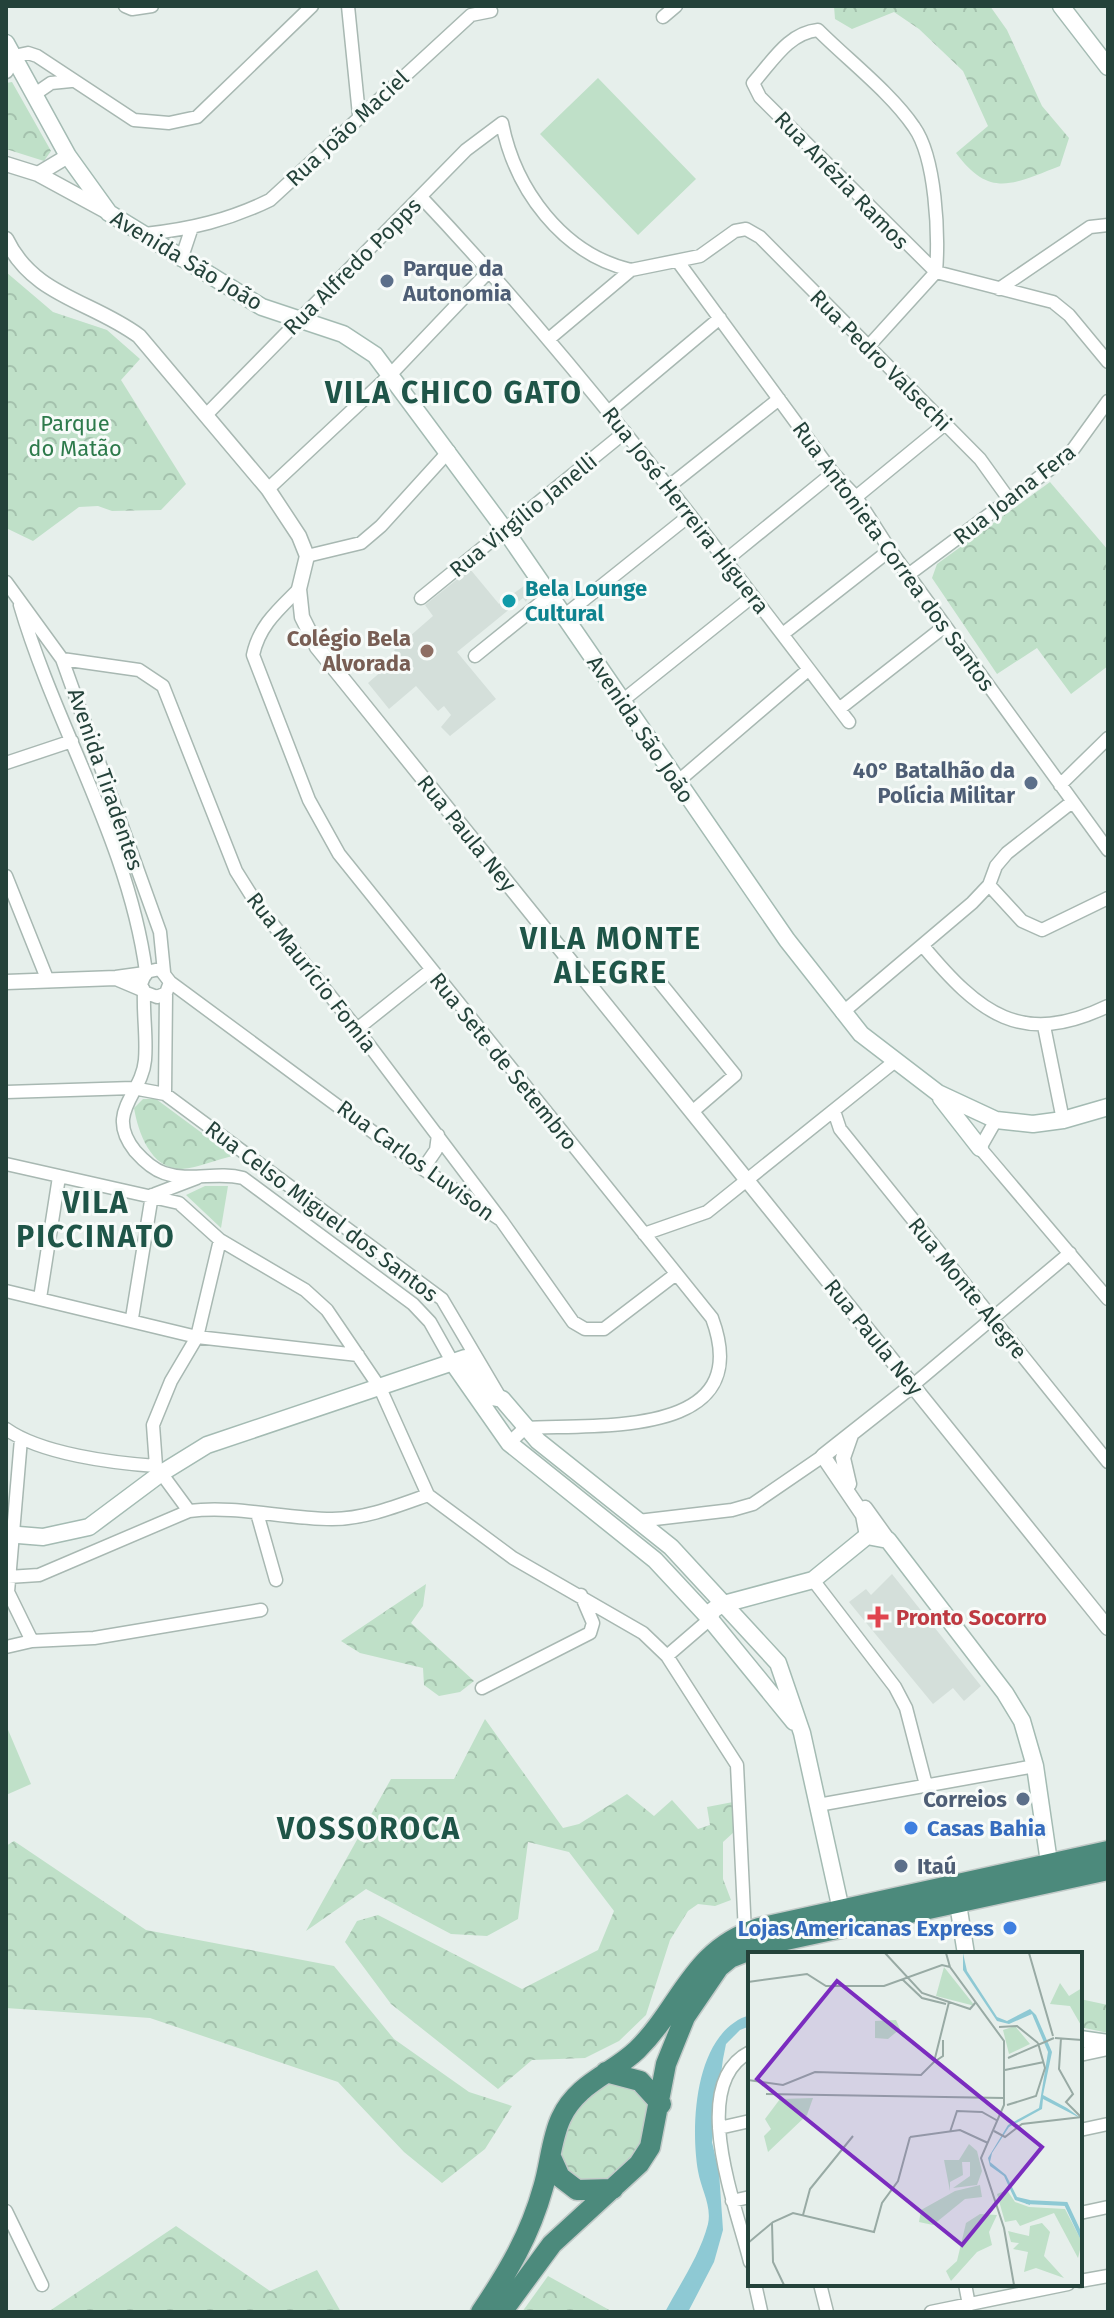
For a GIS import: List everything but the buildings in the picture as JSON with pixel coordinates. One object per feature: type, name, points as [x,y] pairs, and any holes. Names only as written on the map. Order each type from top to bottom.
[{"type":"highway","points":[[481,2312],[526,2240],[560,2120],[568,2107],[589,2082],[639,2048],[701,1964],[727,1942],[745,1933],[944,1900],[1050,1873],[1108,1851]]},
{"type":"highway","points":[[1050,1873],[1108,1870]]},
{"type":"highway","points":[[502,2312],[552,2244],[614,2189],[650,2147],[673,2040],[703,1987],[719,1967],[730,1958],[763,1945],[842,1919]]},
{"type":"highway","points":[[606,2072],[640,2081],[661,2104]]},
{"type":"highway","points":[[551,2157],[560,2177],[577,2190],[614,2189]]},
{"type":"main road","points":[[1061,6],[1108,67]]},
{"type":"main road","points":[[10,49],[68,156],[109,213]]},
{"type":"main road","name":"Avenida São João","points":[[109,213],[262,307],[359,343],[391,374],[565,615],[676,783],[842,1013],[894,1062],[938,1093],[996,1120],[1033,1124],[1105,1111]]},
{"type":"main road","points":[[938,1093],[980,1148]]},
{"type":"main road","points":[[9,1534],[43,1537],[89,1527],[113,1513],[158,1470],[207,1445],[465,1358],[471,1361],[492,1397],[502,1399]]},
{"type":"main road","name":"Rua Celso Miguel dos Santos","points":[[453,1363],[509,1443],[655,1560],[710,1619],[802,1733]]},
{"type":"main road","name":"Rua Celso Miguel dos Santos","points":[[502,1399],[538,1441],[671,1547],[727,1604],[778,1663],[802,1733],[842,1919]]},
{"type":"main road","points":[[621,1530],[629,1531],[638,1521]]},
{"type":"main road","points":[[710,1619],[716,1607],[813,1580],[867,1536],[888,1540],[1005,1693],[1022,1721],[1035,1766],[1050,1873]]},
{"type":"main road","points":[[944,1900],[965,1952]]},
{"type":"main road","points":[[1082,2040],[1108,2046]]},
{"type":"street","points":[[125,6],[132,9],[152,6]]},
{"type":"street","points":[[6,71],[10,49],[28,53],[134,120],[169,123],[197,117],[312,6]]},
{"type":"street","points":[[348,6],[359,115]]},
{"type":"street","points":[[663,17],[676,6]]},
{"type":"street","name":"Rua João Maciel","points":[[145,234],[231,219],[270,200],[471,15],[491,11]]},
{"type":"street","name":"Rua Anézia Ramos","points":[[818,30],[906,117],[925,147],[938,244],[936,272],[909,249],[760,97],[753,83],[792,38],[818,30]]},
{"type":"street","points":[[35,94],[51,83],[71,81]]},
{"type":"street","name":"Rua Alfredo Popps","points":[[206,415],[466,150],[502,123],[507,147],[523,185],[549,220],[589,253],[631,270]]},
{"type":"street","points":[[38,174],[68,156]]},
{"type":"street","name":"Avenida São João","points":[[6,164],[38,174],[109,213]]},
{"type":"street","name":"Rua José Herreira Higuera","points":[[421,197],[550,338],[784,633],[808,670],[849,722]]},
{"type":"street","points":[[999,289],[1090,227],[1108,225]]},
{"type":"street","points":[[181,260],[192,227]]},
{"type":"street","name":"Rua Pedro Valsechi","points":[[679,263],[700,256],[735,231],[746,229],[760,237],[980,459],[1008,498]]},
{"type":"street","points":[[6,239],[10,254],[40,284],[117,320],[139,336],[268,489],[299,536],[307,556],[361,543],[381,526],[449,451]]},
{"type":"street","points":[[550,338],[631,270],[679,263]]},
{"type":"street","name":"Rua Antonieta Correa dos Santos","points":[[679,263],[833,473],[856,497],[890,550],[1108,850]]},
{"type":"street","points":[[268,489],[391,374],[490,270]]},
{"type":"street","points":[[867,348],[936,272],[1053,302],[1069,315],[1108,362]]},
{"type":"street","points":[[608,412],[720,318]]},
{"type":"street","points":[[668,487],[779,399]]},
{"type":"street","name":"Rua Joana Fera","points":[[908,575],[1069,455],[1108,401]]},
{"type":"street","points":[[856,497],[945,424]]},
{"type":"street","name":"Rua Virgílio Janelli","points":[[421,598],[625,432]]},
{"type":"street","points":[[726,560],[833,473]]},
{"type":"street","points":[[565,615],[690,515]]},
{"type":"street","points":[[784,633],[890,550]]},
{"type":"street","name":"Rua Paula Ney","points":[[307,556],[299,589],[302,617],[317,647],[1108,1628]]},
{"type":"street","name":"Avenida Tiradentes","points":[[6,582],[49,637],[62,659],[160,932],[167,982],[165,1094]]},
{"type":"street","name":"Rua Sete de Setembro","points":[[299,589],[266,623],[257,636],[253,655],[318,820],[339,854],[712,1318],[720,1342],[718,1375],[705,1397],[690,1409],[671,1416],[525,1428]]},
{"type":"street","points":[[475,656],[549,596]]},
{"type":"street","points":[[622,701],[753,596]]},
{"type":"street","name":"Avenida Tiradentes","points":[[18,598],[32,645],[72,741],[133,911],[144,982],[145,1061],[133,1088]]},
{"type":"street","points":[[839,709],[945,626]]},
{"type":"street","points":[[32,645],[37,639],[49,637]]},
{"type":"street","name":"Rua Maurício Fomia","points":[[62,659],[139,670],[163,686],[236,871],[258,906],[357,1029],[501,1220]]},
{"type":"street","points":[[71,680],[96,665]]},
{"type":"street","points":[[676,783],[808,670]]},
{"type":"street","points":[[1060,785],[1108,738]]},
{"type":"street","points":[[6,763],[72,741]]},
{"type":"street","points":[[842,1013],[923,946],[989,885],[996,866],[1007,853],[1072,802]]},
{"type":"street","points":[[6,876],[48,981]]},
{"type":"street","points":[[989,885],[1022,921],[1042,930],[1108,898]]},
{"type":"street","points":[[923,946],[955,985],[986,1010],[1008,1020],[1044,1026],[1070,1023],[1108,1006]]},
{"type":"street","points":[[6,982],[116,978],[144,982],[157,997],[167,982],[155,969],[144,982]]},
{"type":"street","points":[[357,1029],[431,970]]},
{"type":"street","points":[[654,975],[735,1075],[692,1112]]},
{"type":"street","name":"Rua Carlos Luvison","points":[[167,982],[423,1169],[501,1220],[562,1311],[585,1329],[604,1329],[676,1274]]},
{"type":"street","points":[[1044,1026],[1063,1120]]},
{"type":"street","points":[[644,1234],[707,1212],[894,1062]]},
{"type":"street","points":[[6,1092],[133,1088],[165,1094]]},
{"type":"street","name":"Rua Celso Miguel dos Santos","points":[[133,1088],[123,1122],[134,1149],[150,1166],[166,1174],[201,1177],[224,1173],[243,1178],[413,1304],[430,1322],[453,1363]]},
{"type":"street","name":"Rua Celso Miguel dos Santos","points":[[165,1094],[442,1299],[502,1399]]},
{"type":"street","name":"Rua Monte Alegre","points":[[834,1111],[840,1129],[1108,1462]]},
{"type":"street","points":[[996,1120],[980,1148],[1108,1299]]},
{"type":"street","points":[[423,1169],[436,1150],[438,1135]]},
{"type":"street","points":[[6,1164],[179,1203],[220,1240],[305,1290],[327,1310],[380,1388],[428,1495],[513,1558],[643,1633],[667,1656],[737,1765],[745,1933]]},
{"type":"street","points":[[40,1298],[59,1177]]},
{"type":"street","points":[[152,1195],[201,1177]]},
{"type":"street","points":[[132,1318],[152,1195]]},
{"type":"street","points":[[300,1221],[319,1219],[320,1208]]},
{"type":"street","points":[[189,1511],[158,1470],[153,1425],[171,1381],[197,1337],[220,1240]]},
{"type":"street","points":[[638,1521],[732,1510],[753,1504],[852,1434],[1070,1253]]},
{"type":"street","points":[[6,1291],[132,1318],[197,1337],[358,1355]]},
{"type":"street","points":[[525,1458],[538,1441],[560,1426]]},
{"type":"street","points":[[509,1443],[525,1428]]},
{"type":"street","points":[[6,1429],[21,1439],[158,1470]]},
{"type":"street","points":[[852,1434],[843,1458],[843,1471],[849,1486],[888,1540]]},
{"type":"street","points":[[21,1439],[9,1534],[8,1592],[32,1641]]},
{"type":"street","points":[[823,1456],[863,1515],[867,1536]]},
{"type":"street","points":[[8,1577],[39,1575],[189,1511],[215,1509],[332,1519],[359,1517],[428,1495]]},
{"type":"street","points":[[257,1513],[276,1580]]},
{"type":"street","points":[[813,1580],[895,1687],[906,1708],[926,1785]]},
{"type":"street","points":[[482,1688],[590,1633],[593,1623],[581,1595]]},
{"type":"street","points":[[6,1647],[32,1641],[94,1638],[261,1610]]},
{"type":"street","points":[[667,1656],[710,1619]]},
{"type":"street","points":[[818,1805],[1035,1766]]},
{"type":"street","points":[[1082,2054],[1108,2046]]},
{"type":"street","points":[[748,2054],[728,2070],[721,2093],[719,2128],[732,2201],[748,2255]]},
{"type":"street","points":[[719,2128],[748,2121]]},
{"type":"street","points":[[1082,2130],[1108,2124]]},
{"type":"street","points":[[732,2201],[748,2197]]},
{"type":"street","points":[[1082,2213],[1108,2207]]},
{"type":"street","points":[[6,2211],[42,2285]]},
{"type":"street","points":[[1082,2281],[1108,2276]]},
{"type":"street","points":[[755,2286],[761,2311]]},
{"type":"street","points":[[820,2286],[827,2312]]},
{"type":"street","points":[[965,2286],[969,2305]]},
{"type":"street","points":[[931,2312],[1059,2286]]},
{"type":"shaded area","name":"Colégio Bela Alvorada","points":[[470,569],[499,604],[528,583],[530,592],[526,602],[523,598],[457,652],[496,699],[450,736],[441,727],[451,715],[444,706],[438,711],[416,686],[389,709],[368,683],[398,657],[394,650],[433,616],[425,605]]},
{"type":"shaded area","points":[[892,1574],[981,1686],[964,1701],[953,1688],[933,1704],[849,1602],[866,1589],[871,1595]]},
{"type":"green space","points":[[834,6],[990,6],[1007,30],[1042,106],[1069,138],[1060,166],[1003,184],[980,177],[956,153],[988,126],[963,71],[919,29],[894,12],[852,29],[835,19]]},
{"type":"green space","points":[[598,78],[696,179],[638,235],[540,134]]},
{"type":"green space","points":[[12,82],[51,151],[44,161],[6,149],[6,83]]},
{"type":"green space","name":"Parque do Matão","points":[[6,272],[53,312],[107,330],[140,359],[121,380],[186,484],[161,510],[112,511],[98,506],[79,507],[33,541],[6,528]]},
{"type":"green space","points":[[1050,482],[1108,550],[1108,666],[1071,694],[1037,648],[997,674],[932,578],[937,564]]},
{"type":"green space","points":[[143,1099],[156,1099],[233,1156],[182,1169],[162,1163],[148,1148],[139,1128],[134,1108]]},
{"type":"green space","points":[[205,1186],[228,1186],[221,1228],[186,1195]]},
{"type":"green space","points":[[426,1584],[423,1606],[411,1623],[474,1681],[460,1692],[439,1696],[424,1685],[423,1668],[360,1653],[341,1641]]},
{"type":"green space","points":[[485,1719],[563,1828],[579,1824],[627,1794],[654,1816],[672,1800],[698,1829],[710,1825],[707,1807],[733,1802],[734,1832],[723,1842],[723,1879],[731,1900],[715,1906],[698,1904],[688,1911],[670,1940],[646,2015],[619,2041],[585,2058],[532,2060],[498,2089],[391,2004],[345,1942],[357,1921],[378,1915],[522,1989],[598,1950],[614,1911],[569,1852],[528,1842],[518,1919],[487,1936],[451,1934],[366,1889],[306,1931],[391,1779],[454,1779]]},
{"type":"green space","points":[[6,1725],[31,1784],[6,1795]]},
{"type":"green space","points":[[14,1841],[146,1930],[334,1966],[394,2039],[469,2092],[512,2106],[485,2149],[442,2183],[404,2152],[338,2082],[150,2018],[6,2008],[6,1846]]},
{"type":"green space","points":[[1082,1999],[1108,2005],[1108,2033],[1082,2027]]},
{"type":"green space","points":[[615,2081],[630,2085],[646,2101],[650,2113],[649,2126],[638,2152],[620,2174],[608,2183],[586,2189],[560,2165],[565,2138],[583,2104],[592,2094]]},
{"type":"green space","points":[[176,2226],[270,2291],[317,2270],[341,2312],[48,2312]]},
{"type":"green space","points":[[548,2276],[613,2312],[522,2312]]},
{"type":"water","points":[[748,2016],[748,2027],[740,2030],[726,2044],[712,2142],[719,2172],[723,2230],[714,2262],[688,2312],[665,2312],[695,2258],[708,2224],[709,2211],[699,2178],[696,2151],[696,2105],[707,2059],[732,2024]]},
{"type":"place","name":"Parque da Autonomia","points":[[387,281]]},
{"type":"place","name":"Bela Lounge Cultural","points":[[509,601]]},
{"type":"place","name":"Colégio Bela Alvorada","points":[[427,651]]},
{"type":"place","name":"40° Batalhão da Polícia Militar","points":[[1031,783]]},
{"type":"place","name":"Pronto Socorro","points":[[878,1617]]},
{"type":"place","name":"Correios","points":[[1023,1799]]},
{"type":"place","name":"Casas Bahia","points":[[911,1828]]},
{"type":"place","name":"Itaú","points":[[901,1866]]},
{"type":"place","name":"Lojas Americanas Express","points":[[1010,1928]]},
{"type":"district","name":"VILA CHICO GATO","points":[[454,393]]},
{"type":"district","name":"VILA MONTE ALEGRE","points":[[611,956]]},
{"type":"district","name":"VILA PICCINATO","points":[[96,1220]]},
{"type":"district","name":"VOSSOROCA","points":[[369,1829]]}]
